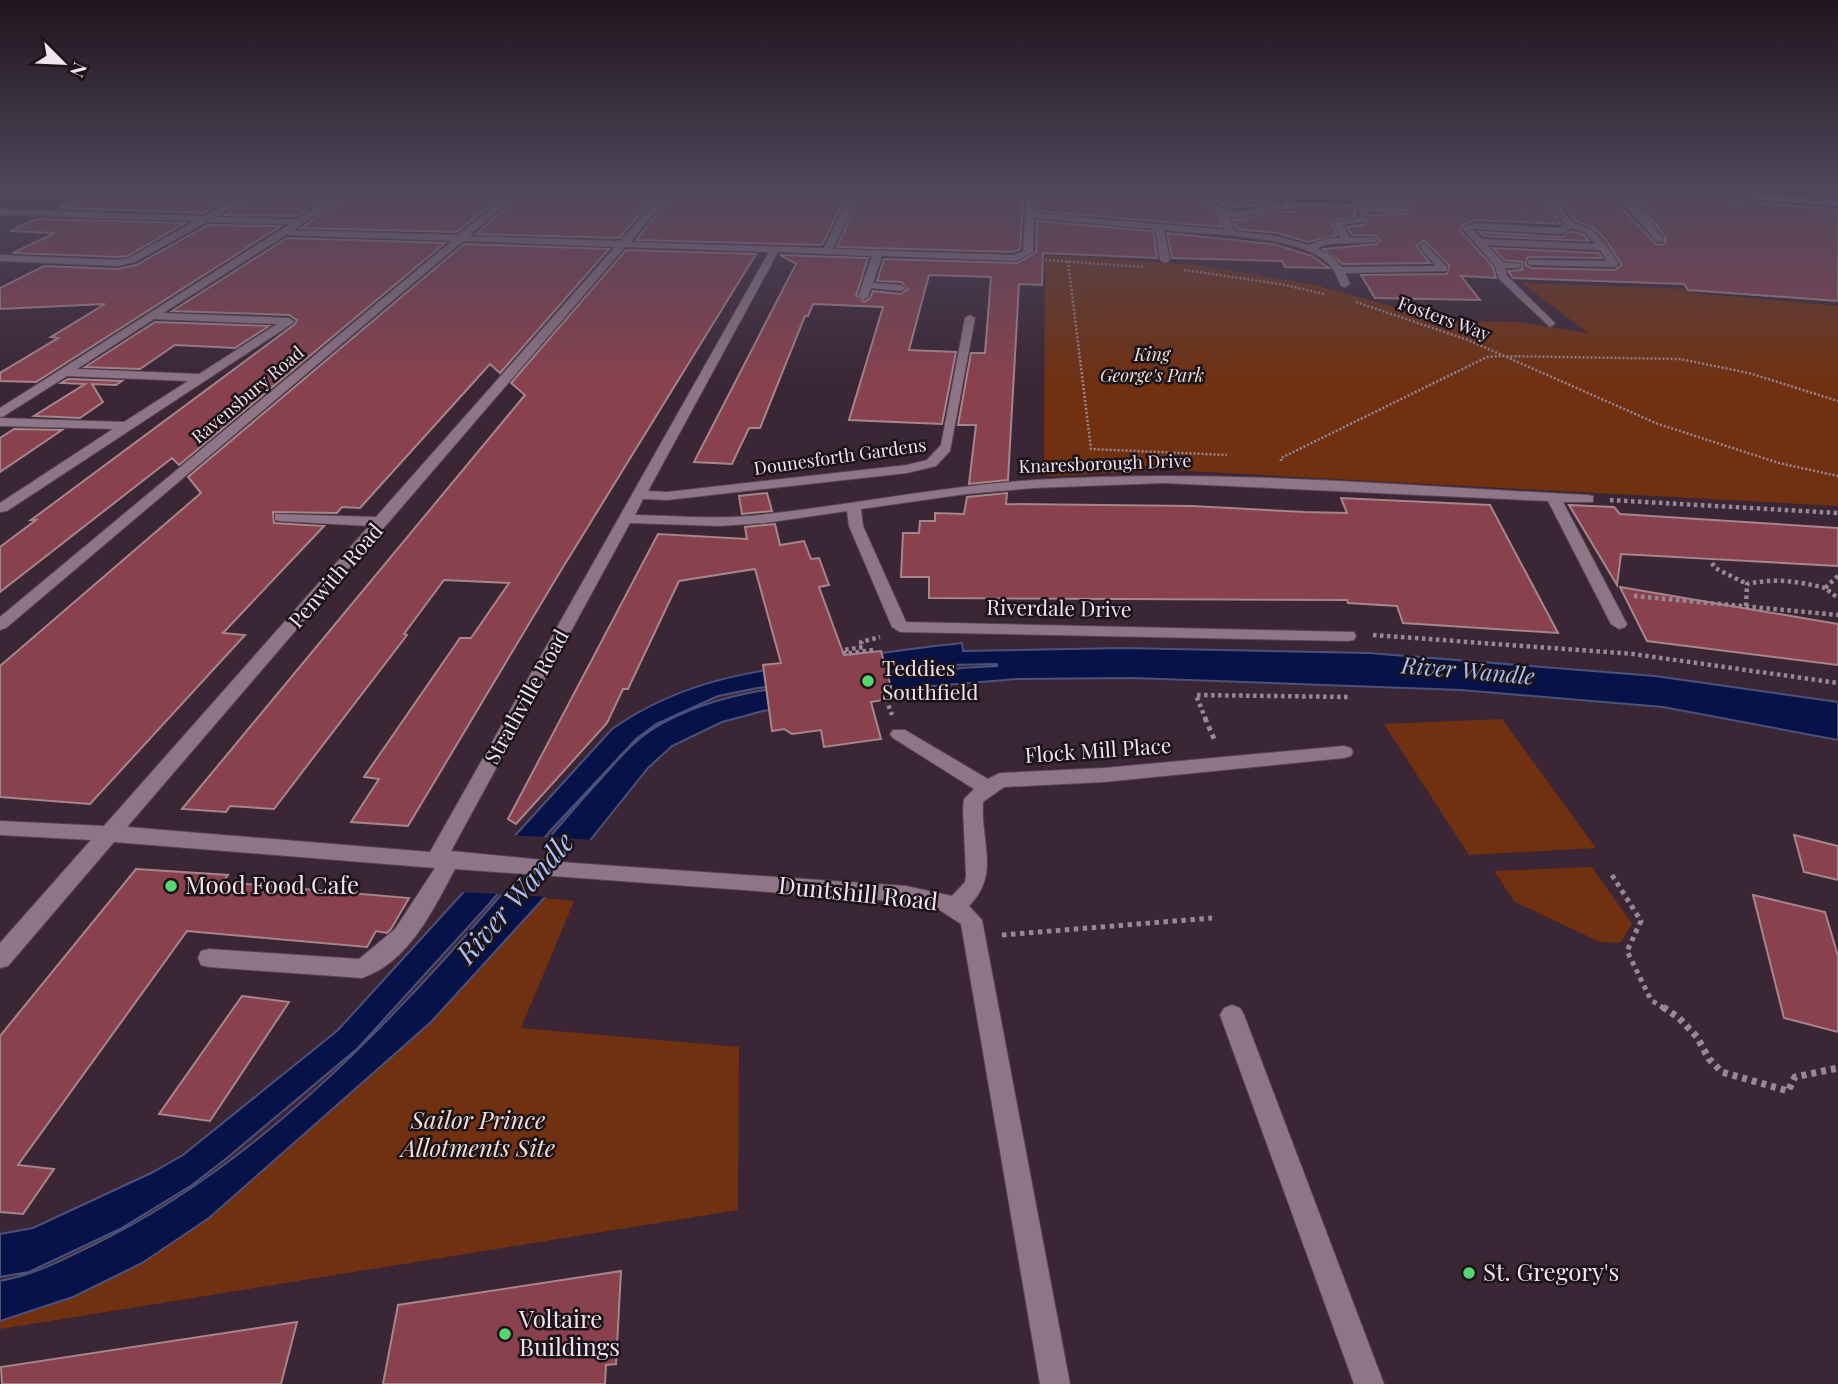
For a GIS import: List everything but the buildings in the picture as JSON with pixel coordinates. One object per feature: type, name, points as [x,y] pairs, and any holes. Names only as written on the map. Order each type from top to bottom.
[{"type":"street","points":[[0,258],[118,263],[140,256]]},
{"type":"street","points":[[0,413],[246,256]]},
{"type":"street","name":"Ravensbury Road","points":[[0,625],[442,256]]},
{"type":"street","name":"Penwith Road","points":[[0,958],[383,522],[611,256]]},
{"type":"street","name":"Strathville Road","points":[[209,958],[362,969],[379,960],[402,939],[453,859],[626,519],[772,256]]},
{"type":"street","points":[[863,297],[877,256]]},
{"type":"street","points":[[971,256],[1022,257]]},
{"type":"street","points":[[1164,256],[1165,260]]},
{"type":"street","points":[[1322,256],[1341,270],[1345,284]]},
{"type":"street","points":[[1341,270],[1444,269],[1432,256]]},
{"type":"street","points":[[1491,256],[1500,265],[1502,277],[1550,324]]},
{"type":"street","points":[[1531,261],[1614,264],[1608,256]]},
{"type":"street","points":[[1500,265],[1517,266]]},
{"type":"street","points":[[867,285],[901,288]]},
{"type":"street","points":[[1,508],[300,315]]},
{"type":"street","points":[[151,316],[289,321]]},
{"type":"street","name":"Dounesforth Gardens","points":[[641,495],[667,496],[725,490],[907,469],[935,463],[942,457],[947,444],[970,318]]},
{"type":"street","points":[[64,372],[201,378]]},
{"type":"street","points":[[0,395],[15,403]]},
{"type":"street","points":[[0,422],[127,426]]},
{"type":"street","name":"Knaresborough Drive","points":[[626,519],[719,522],[765,519],[966,490],[1034,484],[1163,479],[1588,499]]},
{"type":"street","points":[[1553,498],[1619,624]]},
{"type":"street","name":"Riverdale Drive","points":[[853,506],[856,526],[900,627],[1348,636]]},
{"type":"street","points":[[280,517],[383,522]]},
{"type":"street","points":[[899,734],[987,788],[974,799],[970,818],[978,872],[974,886],[956,905]]},
{"type":"street","name":"Flock Mill Place","points":[[987,788],[1000,780],[1225,765],[1344,752]]},
{"type":"street","points":[[0,828],[453,859]]},
{"type":"street","name":"Duntshill Road","points":[[453,859],[573,871],[880,892],[929,897],[956,905],[971,920],[1055,1384]]},
{"type":"street","points":[[1232,1015],[1368,1384]]},
{"type":"path","points":[[1022,257],[1146,267]]},
{"type":"path","points":[[1069,261],[1091,449],[1240,456]]},
{"type":"path","points":[[1171,269],[1269,282],[1335,297]]},
{"type":"path","name":"Fosters Way","points":[[1346,300],[1422,322],[1504,355],[1609,405],[1658,424],[1779,463],[1838,476]]},
{"type":"path","points":[[1287,485],[1281,458],[1487,357],[1525,353],[1590,359],[1627,356],[1687,360],[1770,379],[1838,401]]},
{"type":"path","points":[[1588,499],[1838,513]]},
{"type":"path","points":[[1712,563],[1715,568],[1747,584],[1778,578],[1825,588],[1838,598]]},
{"type":"path","points":[[1825,588],[1838,576]]},
{"type":"path","points":[[1746,606],[1747,584]]},
{"type":"path","points":[[1605,594],[1838,615]]},
{"type":"path","points":[[1348,636],[1383,635],[1633,654],[1838,682]]},
{"type":"path","points":[[861,642],[863,647],[844,650],[845,654],[873,651],[870,641]]},
{"type":"path","points":[[1225,765],[1196,695],[1349,697]]},
{"type":"path","points":[[1612,875],[1641,921],[1626,951],[1633,968],[1651,1000],[1679,1018],[1722,1072],[1788,1091],[1795,1077],[1838,1068]]},
{"type":"path","points":[[973,936],[1212,919]]},
{"type":"green space","name":"King George's Park","points":[[1045,256],[1198,265],[1316,285],[1444,321],[1517,322],[1588,333],[1522,283],[1686,289],[1694,293],[1838,306],[1838,506],[1170,470],[1049,476],[1044,473]]},
{"type":"green space","points":[[1502,719],[1596,848],[1469,855],[1384,724]]},
{"type":"green space","points":[[1592,867],[1632,924],[1620,943],[1600,942],[1515,902],[1494,871]]},
{"type":"green space","name":"Sailor Prince Allotments Site","points":[[544,898],[574,901],[521,1028],[739,1047],[738,1210],[0,1329],[0,1321],[73,1297],[142,1263],[209,1218],[431,1022]]},
{"type":"water","name":"River Wandle","points":[[962,643],[963,651],[1122,648],[1369,653],[1655,676],[1838,702],[1838,740],[1663,707],[1461,690],[1133,678],[1017,679],[896,689],[763,711],[722,722],[672,746],[648,768],[544,898],[431,1022],[209,1218],[142,1263],[73,1297],[0,1321],[0,1281],[25,1275],[57,1262],[149,1215],[205,1179],[258,1139],[309,1095],[358,1049],[406,1001],[612,766],[652,729],[683,713],[750,693],[797,685],[997,664],[947,665],[758,688],[718,696],[656,724],[636,739],[551,830],[490,903],[358,1048],[192,1185],[120,1229],[29,1272],[0,1277],[0,1234],[33,1228],[151,1173],[183,1155],[338,1030],[612,729],[661,701],[711,682],[818,662]]},
{"type":"pier","points":[[511,835],[594,840],[549,897],[461,892]]},
{"type":"place","name":"Teddies Southfield","points":[[868,681]]},
{"type":"place","name":"Mood Food Cafe","points":[[171,886]]},
{"type":"place","name":"St. Gregory's","points":[[1469,1273]]},
{"type":"place","name":"Voltaire Buildings","points":[[505,1334]]}]
